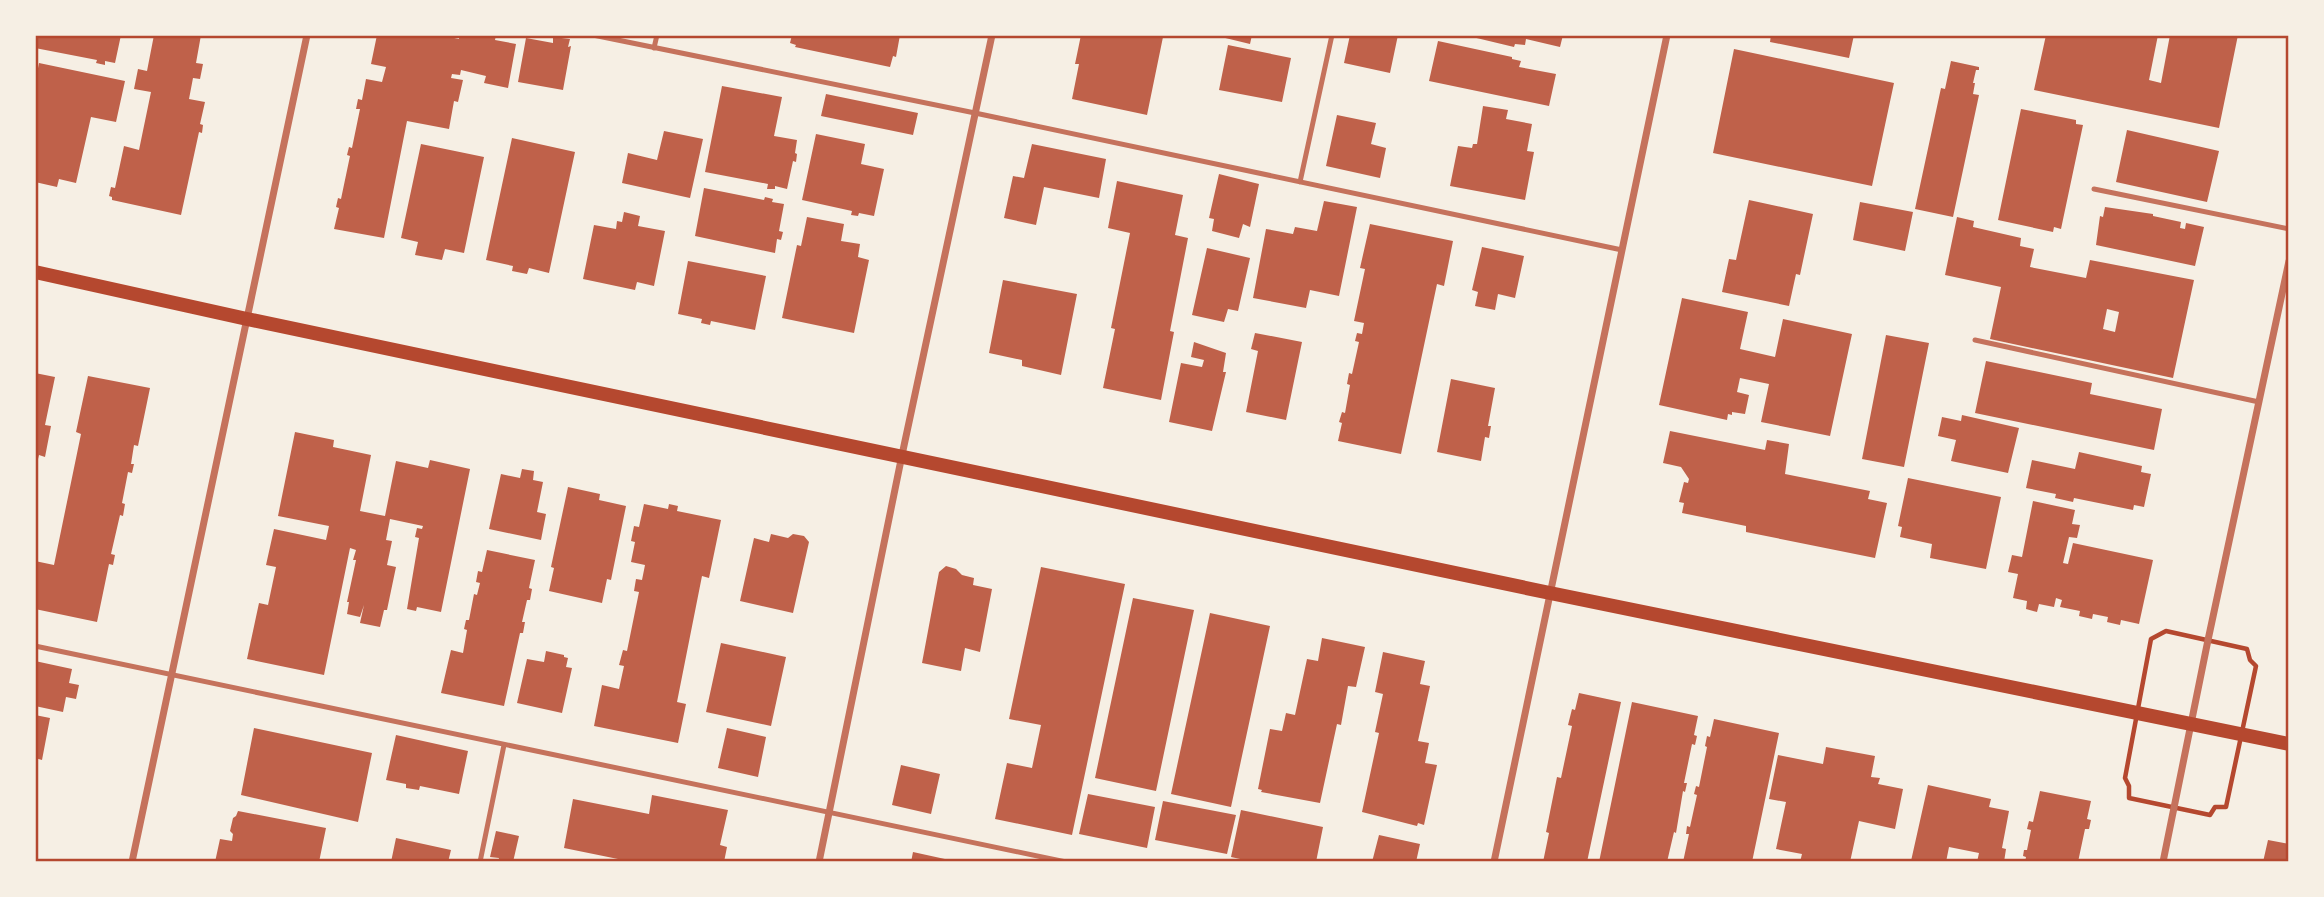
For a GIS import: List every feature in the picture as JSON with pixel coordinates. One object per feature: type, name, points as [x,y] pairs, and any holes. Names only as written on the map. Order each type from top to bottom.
[{"type":"main road","points":[[35,272],[1550,593],[2289,744]]},
{"type":"street","points":[[132,862],[307,35]]},
{"type":"street","points":[[818,862],[992,35]]},
{"type":"street","points":[[1494,862],[1667,35]]},
{"type":"street","points":[[2163,862],[2289,261]]},
{"type":"lane","points":[[593,35],[1622,250]]},
{"type":"lane","points":[[654,48],[657,35]]},
{"type":"lane","points":[[1300,182],[1332,35]]},
{"type":"lane","points":[[2094,188],[2289,229]]},
{"type":"lane","points":[[1975,340],[2259,402]]},
{"type":"lane","points":[[35,646],[1066,862]]},
{"type":"lane","points":[[480,862],[504,745]]},
{"type":"building","points":[[35,35],[121,35],[115,63],[105,61],[105,65],[96,63],[97,60],[35,48]]},
{"type":"building","points":[[154,35],[201,35],[196,63],[203,64],[200,79],[193,78],[189,99],[205,102],[200,124],[203,125],[202,133],[199,132],[181,215],[112,200],[109,196],[111,187],[115,188],[124,146],[139,150],[151,92],[134,89],[138,69],[147,71]]},
{"type":"building","points":[[377,35],[440,35],[459,39],[459,35],[496,35],[495,40],[516,44],[508,88],[484,83],[486,76],[461,70],[460,75],[452,74],[451,78],[463,80],[458,102],[454,101],[449,129],[407,121],[384,238],[334,229],[339,208],[336,207],[338,198],[341,199],[350,156],[347,155],[349,147],[352,148],[360,109],[356,109],[358,99],[362,100],[366,79],[382,82],[386,67],[371,64]]},
{"type":"building","points":[[792,35],[900,35],[896,57],[893,56],[890,67],[795,47],[796,45],[790,43]]},
{"type":"building","points":[[1081,35],[1163,37],[1147,115],[1072,99]]},
{"type":"building","points":[[1213,35],[1252,35],[1250,44]]},
{"type":"building","points":[[1350,35],[1398,35],[1390,73],[1344,63]]},
{"type":"building","points":[[1464,35],[1563,35],[1560,47],[1526,39],[1525,45],[1515,44],[1514,47]]},
{"type":"building","points":[[1771,35],[1854,35],[1849,58],[1770,42]]},
{"type":"building","points":[[2046,35],[2158,35],[2149,80],[2161,83],[2170,35],[2238,35],[2219,128],[2034,90]]},
{"type":"building","points":[[553,37],[570,39],[563,90],[518,82],[526,38],[553,43]]},
{"type":"building","points":[[1438,41],[1512,57],[1521,61],[1519,67],[1556,74],[1549,106],[1429,81]]},
{"type":"building","points":[[1228,45],[1291,58],[1282,102],[1219,90]]},
{"type":"building","points":[[1734,49],[1894,83],[1872,186],[1713,153]]},
{"type":"building","points":[[1951,61],[1979,67],[1973,83],[1973,94],[1979,95],[1953,217],[1915,209],[1941,88],[1945,89]]},
{"type":"building","points":[[39,63],[125,81],[116,122],[91,117],[76,183],[59,179],[57,187],[35,182],[35,84]]},
{"type":"building","points":[[722,86],[782,97],[774,136],[797,140],[796,162],[793,161],[787,189],[775,186],[775,189],[767,189],[768,184],[705,172]]},
{"type":"building","points":[[826,94],[918,113],[913,135],[821,116]]},
{"type":"building","points":[[1483,106],[1508,110],[1506,119],[1532,124],[1527,151],[1534,152],[1525,200],[1450,186],[1458,146],[1472,148],[1473,144],[1477,144]]},
{"type":"building","points":[[2021,109],[2076,120],[2076,124],[2083,125],[2061,229],[2054,227],[2053,232],[1998,220]]},
{"type":"building","points":[[1337,115],[1376,123],[1371,144],[1386,148],[1380,178],[1326,166]]},
{"type":"building","points":[[2127,130],[2219,151],[2207,202],[2116,182]]},
{"type":"building","points":[[664,131],[703,139],[690,198],[622,183],[628,153],[657,160]]},
{"type":"building","points":[[816,134],[865,144],[861,164],[884,169],[874,216],[859,213],[858,216],[851,215],[852,211],[802,200]]},
{"type":"building","points":[[512,138],[575,152],[549,273],[529,268],[527,274],[512,271],[513,266],[486,260]]},
{"type":"building","points":[[421,144],[484,157],[464,253],[445,249],[442,260],[415,255],[418,242],[401,238]]},
{"type":"building","points":[[1032,144],[1106,159],[1099,198],[1044,187],[1036,225],[1004,218],[1013,176],[1024,178]]},
{"type":"building","points":[[1219,174],[1259,184],[1250,227],[1243,224],[1239,238],[1212,231],[1214,219],[1209,218]]},
{"type":"building","points":[[1117,181],[1183,195],[1175,235],[1188,238],[1170,331],[1174,332],[1161,400],[1103,388],[1115,329],[1111,328],[1130,233],[1108,228]]},
{"type":"building","points":[[704,188],[764,200],[765,197],[773,199],[772,202],[784,204],[779,231],[783,232],[781,240],[777,239],[775,253],[695,236]]},
{"type":"building","points":[[1749,200],[1813,214],[1800,275],[1796,274],[1789,306],[1722,292],[1729,259],[1736,260]]},
{"type":"building","points":[[1324,201],[1357,207],[1339,296],[1310,290],[1306,308],[1253,298],[1266,229],[1293,234],[1295,227],[1317,231]]},
{"type":"building","points":[[1860,202],[1913,212],[1905,251],[1853,240]]},
{"type":"building","points":[[2105,207],[2153,214],[2181,222],[2180,228],[2185,229],[2186,223],[2204,227],[2195,266],[2096,245],[2100,216],[2103,217]]},
{"type":"building","points":[[624,212],[640,216],[638,226],[665,231],[654,286],[637,282],[635,290],[583,279],[594,225],[616,229],[617,221],[622,222]]},
{"type":"building","points":[[807,217],[844,224],[841,241],[860,244],[858,257],[869,260],[854,333],[782,318],[797,245],[801,246]]},
{"type":"building","points":[[1957,217],[1974,221],[1973,227],[2021,238],[2020,246],[2034,249],[2030,267],[2086,278],[2090,260],[2194,280],[2173,378],[1990,339],[2001,287],[1945,275]],"holes":[[[2107,309],[2119,312],[2115,332],[2103,329]]]},
{"type":"building","points":[[1370,224],[1453,241],[1444,286],[1437,284],[1401,454],[1338,441],[1342,423],[1339,422],[1342,412],[1345,413],[1350,385],[1347,384],[1349,373],[1352,374],[1359,342],[1355,341],[1357,333],[1362,334],[1364,323],[1354,321],[1365,269],[1360,268]]},
{"type":"building","points":[[1482,247],[1524,256],[1515,298],[1498,294],[1495,310],[1475,306],[1478,292],[1472,290]]},
{"type":"building","points":[[1207,248],[1250,258],[1238,311],[1228,309],[1224,322],[1192,315]]},
{"type":"building","points":[[688,261],[766,276],[755,330],[711,321],[710,325],[701,323],[702,319],[678,314]]},
{"type":"building","points":[[1003,280],[1077,294],[1061,375],[1022,366],[1022,360],[989,353]]},
{"type":"building","points":[[1682,298],[1748,312],[1740,349],[1775,357],[1783,319],[1852,334],[1830,436],[1761,422],[1769,384],[1740,378],[1737,392],[1749,395],[1745,414],[1732,412],[1732,415],[1728,414],[1727,420],[1659,405]]},
{"type":"building","points":[[1255,333],[1302,342],[1286,420],[1246,412],[1258,351],[1251,349]]},
{"type":"building","points":[[1886,335],[1929,343],[1904,467],[1862,459]]},
{"type":"building","points":[[1194,342],[1226,353],[1223,372],[1226,372],[1212,431],[1169,422],[1181,363],[1202,367],[1204,360],[1191,357]]},
{"type":"building","points":[[1986,361],[2092,383],[2090,394],[2162,409],[2154,450],[1975,413]]},
{"type":"building","points":[[35,373],[55,377],[45,425],[51,426],[45,457],[39,455],[36,467]]},
{"type":"building","points":[[88,376],[150,388],[138,446],[134,445],[132,473],[128,472],[122,503],[125,504],[123,516],[120,515],[111,554],[115,555],[113,565],[109,564],[97,622],[35,609],[35,561],[54,565],[81,434],[76,432]]},
{"type":"building","points":[[1451,379],[1495,388],[1488,426],[1491,426],[1489,438],[1485,437],[1481,461],[1437,452]]},
{"type":"building","points":[[1962,415],[2019,428],[2008,473],[1951,461],[1956,440],[1938,436],[1942,417],[1961,421]]},
{"type":"building","points":[[1670,431],[1765,450],[1767,440],[1789,444],[1785,474],[1870,491],[1868,499],[1887,503],[1875,558],[1746,532],[1746,526],[1682,513],[1684,503],[1679,502],[1684,482],[1688,483],[1689,479],[1681,467],[1663,463]]},
{"type":"building","points":[[295,432],[334,440],[333,447],[371,455],[360,511],[385,516],[396,461],[428,468],[430,460],[470,469],[441,612],[417,607],[416,611],[407,609],[419,538],[415,537],[417,528],[422,529],[423,526],[390,519],[386,540],[392,541],[387,565],[396,567],[387,610],[384,610],[380,627],[360,623],[364,605],[360,617],[347,614],[356,560],[353,560],[356,550],[350,548],[324,675],[247,659],[259,603],[268,605],[276,567],[266,565],[274,529],[326,540],[329,526],[278,516]]},
{"type":"building","points":[[2079,452],[2142,466],[2141,472],[2151,474],[2144,507],[2134,505],[2133,510],[2074,498],[2073,502],[2055,498],[2056,494],[2026,488],[2032,460],[2075,469]]},
{"type":"building","points":[[522,469],[534,471],[533,480],[543,482],[537,512],[546,514],[541,540],[489,529],[501,474],[520,478]]},
{"type":"building","points":[[1908,478],[2001,497],[1986,569],[1930,558],[1932,544],[1900,537],[1902,527],[1898,526]]},
{"type":"building","points":[[568,487],[600,494],[599,500],[626,506],[611,580],[607,579],[602,603],[549,591],[554,568],[551,567]]},
{"type":"building","points":[[2033,501],[2075,510],[2072,524],[2080,525],[2077,538],[2069,537],[2063,563],[2068,564],[2073,543],[2153,560],[2139,624],[2121,620],[2120,625],[2107,622],[2108,617],[2093,614],[2092,619],[2079,616],[2080,611],[2060,607],[2062,600],[2056,598],[2054,607],[2039,604],[2037,612],[2026,609],[2027,601],[2013,598],[2018,574],[2008,572],[2012,555],[2022,557]]},
{"type":"building","points":[[644,504],[668,509],[669,504],[678,506],[677,511],[721,520],[709,578],[702,576],[677,702],[686,704],[678,743],[594,726],[602,685],[619,689],[624,666],[619,665],[623,650],[627,651],[639,592],[634,591],[636,579],[642,580],[645,565],[631,562],[635,542],[631,541],[634,526],[639,527]]},
{"type":"building","points":[[771,534],[788,538],[793,534],[804,536],[809,542],[793,613],[740,601],[754,538],[769,542]]},
{"type":"building","points":[[487,550],[535,560],[529,588],[532,589],[530,600],[527,600],[522,622],[525,622],[523,633],[520,633],[504,706],[441,693],[451,650],[463,653],[466,620],[469,620],[474,594],[477,595],[480,583],[476,582],[478,571],[482,572]]},
{"type":"building","points":[[946,566],[974,578],[973,585],[992,589],[980,652],[965,648],[961,671],[922,663],[939,572]]},
{"type":"building","points":[[1041,567],[1125,584],[1072,835],[995,819],[1007,763],[1032,768],[1041,725],[1009,719]]},
{"type":"building","points":[[1133,598],[1194,610],[1156,791],[1095,778]]},
{"type":"building","points":[[1210,613],[1270,626],[1231,807],[1171,794]]},
{"type":"building","points":[[1322,638],[1365,647],[1356,687],[1348,686],[1341,725],[1337,724],[1320,803],[1261,792],[1262,790],[1258,789],[1270,729],[1282,731],[1286,713],[1295,715],[1307,659],[1318,661]]},
{"type":"building","points":[[721,643],[786,657],[771,726],[706,712]]},
{"type":"building","points":[[546,651],[564,655],[568,658],[566,667],[572,668],[562,713],[517,703],[527,659],[544,662]]},
{"type":"building","points":[[1383,652],[1425,661],[1420,684],[1430,686],[1418,741],[1429,743],[1425,763],[1437,765],[1424,825],[1418,823],[1417,826],[1362,812],[1379,733],[1375,732],[1383,694],[1375,692]]},
{"type":"building","points":[[35,661],[72,669],[69,683],[79,685],[76,699],[66,697],[63,712],[35,706]]},
{"type":"building","points":[[1579,693],[1621,702],[1587,862],[1543,862],[1557,777],[1561,778],[1572,726],[1568,725]]},
{"type":"building","points":[[1632,702],[1698,716],[1694,735],[1697,736],[1695,745],[1692,744],[1684,783],[1687,783],[1667,862],[1599,862]]},
{"type":"building","points":[[35,715],[50,718],[42,760],[35,758]]},
{"type":"building","points":[[1714,719],[1779,733],[1752,862],[1683,862],[1689,834],[1686,834],[1687,826],[1690,827],[1697,795],[1694,794],[1696,786],[1699,787],[1707,736],[1710,737]]},
{"type":"building","points":[[254,728],[372,753],[358,822],[241,795]]},
{"type":"building","points":[[727,728],[766,737],[758,777],[718,768]]},
{"type":"building","points":[[396,735],[468,751],[459,794],[420,786],[419,790],[406,788],[406,784],[386,780]]},
{"type":"building","points":[[1826,747],[1875,756],[1871,777],[1880,778],[1878,784],[1903,789],[1895,829],[1859,821],[1850,862],[1800,862],[1802,854],[1776,849],[1786,802],[1769,799],[1778,755],[1823,764]]},
{"type":"building","points":[[901,765],[940,774],[931,814],[892,805]]},
{"type":"building","points":[[1928,785],[1991,799],[1989,807],[2009,811],[2002,848],[2006,849],[2004,862],[1977,862],[1979,853],[1949,847],[1946,862],[1911,861]]},
{"type":"building","points":[[2040,791],[2091,801],[2087,819],[2091,820],[2089,829],[2085,829],[2078,862],[2025,862],[2024,850],[2027,850],[2031,830],[2027,829],[2029,821],[2033,822]]},
{"type":"building","points":[[1088,794],[1155,807],[1147,848],[1079,834]]},
{"type":"building","points":[[652,795],[728,810],[720,845],[727,847],[724,862],[617,862],[618,859],[564,848],[573,799],[649,814]]},
{"type":"building","points":[[1163,801],[1236,815],[1227,854],[1155,840]]},
{"type":"building","points":[[1241,810],[1323,827],[1316,862],[1254,862],[1231,857]]},
{"type":"building","points":[[238,811],[326,828],[319,862],[215,862],[220,839],[232,841],[233,834],[230,831]]},
{"type":"building","points":[[496,831],[519,836],[513,862],[498,862],[499,858],[490,857]]},
{"type":"building","points":[[1379,835],[1420,844],[1416,862],[1372,862]]},
{"type":"building","points":[[396,838],[451,850],[448,862],[391,862]]},
{"type":"building","points":[[2268,840],[2289,844],[2289,862],[2263,862]]},
{"type":"building","points":[[913,852],[954,861],[954,862],[911,862]]}]
